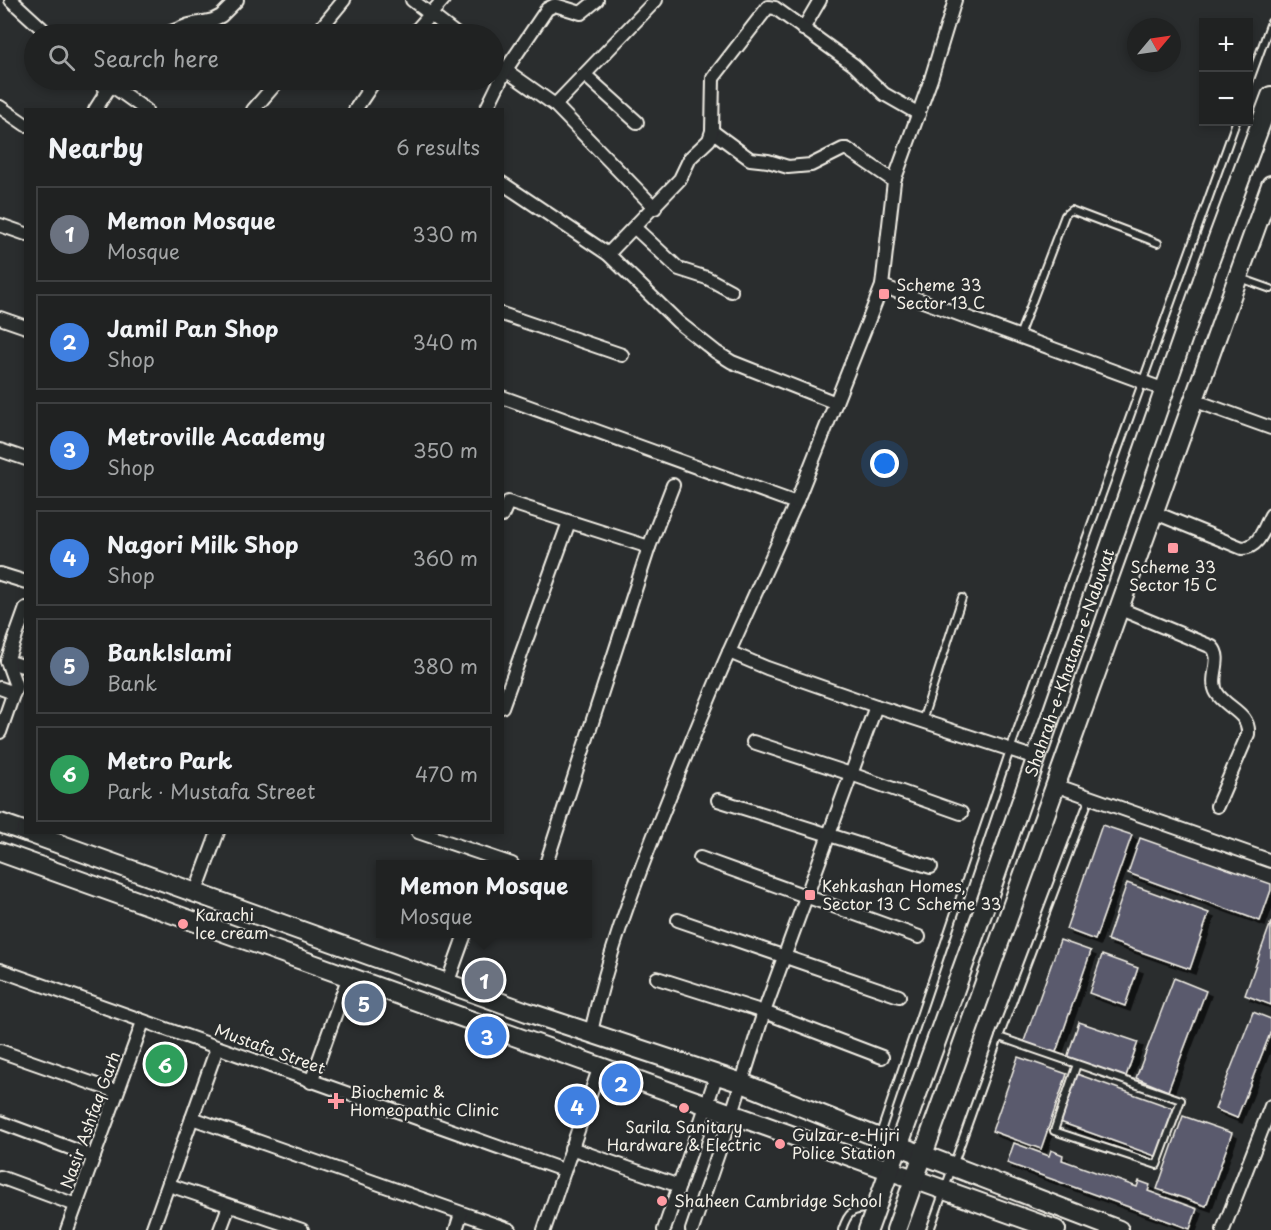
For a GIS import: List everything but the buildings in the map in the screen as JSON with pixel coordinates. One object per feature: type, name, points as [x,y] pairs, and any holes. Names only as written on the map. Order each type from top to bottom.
[{"type":"street","points":[[11,0],[37,24]]},
{"type":"street","points":[[194,24],[221,16],[237,0]]},
{"type":"street","points":[[324,24],[344,0]]},
{"type":"street","points":[[412,0],[443,24]]},
{"type":"street","points":[[422,24],[443,0]]},
{"type":"street","points":[[597,0],[582,13],[552,5],[505,71],[555,105],[655,208]]},
{"type":"street","points":[[555,105],[656,0]]},
{"type":"street","points":[[803,29],[820,0]]},
{"type":"street","points":[[591,1033],[613,948],[641,867],[702,715],[796,503],[882,286],[894,181],[919,114],[955,0]]},
{"type":"street","points":[[608,254],[655,208],[680,179],[690,158],[706,144],[712,131],[713,78],[760,5],[775,8],[854,65],[884,94],[919,114]]},
{"type":"street","points":[[585,75],[637,122]]},
{"type":"street","points":[[96,108],[108,90]]},
{"type":"street","points":[[118,90],[143,108]]},
{"type":"street","points":[[255,108],[268,90]]},
{"type":"street","points":[[357,108],[369,90]]},
{"type":"street","points":[[487,108],[496,90]]},
{"type":"street","name":"Shahrah-e-Khatam-e-Nabuvat","points":[[868,1230],[1208,265],[1271,96]]},
{"type":"street","points":[[0,107],[24,124]]},
{"type":"street","points":[[712,131],[750,159],[768,160],[788,167],[811,165],[847,149],[894,181]]},
{"type":"street","points":[[504,184],[608,254],[678,322],[724,357],[746,368],[836,403]]},
{"type":"street","name":"Shahrah-e-Khatam-e-Nabuvat","points":[[896,1230],[1271,185]]},
{"type":"street","points":[[0,225],[24,230]]},
{"type":"street","points":[[635,228],[679,269],[707,278],[731,291]]},
{"type":"street","points":[[882,286],[1165,390]]},
{"type":"street","points":[[504,315],[622,355]]},
{"type":"street","points":[[0,318],[24,326]]},
{"type":"street","points":[[504,398],[796,503]]},
{"type":"street","points":[[1193,400],[1271,428]]},
{"type":"street","points":[[0,450],[24,458]]},
{"type":"street","points":[[547,860],[649,547],[673,486]]},
{"type":"street","points":[[504,511],[508,502],[649,547]]},
{"type":"street","points":[[1153,512],[1242,548],[1255,545],[1271,515]]},
{"type":"street","points":[[504,701],[569,522]]},
{"type":"street","points":[[0,574],[24,581]]},
{"type":"street","points":[[1118,608],[1216,650],[1218,655],[1213,680],[1217,692],[1243,716],[1249,728],[1217,806]]},
{"type":"street","points":[[0,732],[16,686],[7,660],[24,613]]},
{"type":"street","points":[[729,652],[767,668],[876,706],[1036,758]]},
{"type":"street","points":[[7,660],[24,666]]},
{"type":"street","points":[[0,688],[14,693]]},
{"type":"street","points":[[692,1230],[765,1012],[876,706]]},
{"type":"street","points":[[753,742],[961,813]]},
{"type":"street","points":[[1054,785],[1271,861]]},
{"type":"street","points":[[718,800],[931,867]]},
{"type":"street","points":[[0,823],[24,831]]},
{"type":"street","points":[[31,834],[447,984],[742,1083],[952,1167],[1119,1230]]},
{"type":"street","points":[[195,894],[217,834]]},
{"type":"street","points":[[430,834],[455,838],[488,860]]},
{"type":"street","points":[[0,852],[1056,1230]]},
{"type":"street","points":[[700,858],[919,937]]},
{"type":"street","points":[[678,920],[899,996]]},
{"type":"street","points":[[447,984],[463,938]]},
{"type":"street","name":"Mustafa Street","points":[[0,970],[563,1170]]},
{"type":"street","points":[[310,1082],[349,976]]},
{"type":"street","points":[[657,978],[765,1012],[882,1057]]},
{"type":"street","name":"Nasir Ashfaq Garh","points":[[68,1230],[143,1022]]},
{"type":"street","points":[[152,1230],[217,1048]]},
{"type":"street","points":[[0,1051],[117,1092]]},
{"type":"street","points":[[544,1230],[600,1066]]},
{"type":"street","points":[[664,1230],[717,1074]]},
{"type":"street","points":[[1223,1230],[1271,1106]]},
{"type":"street","points":[[192,1118],[510,1230]]},
{"type":"street","points":[[0,1122],[94,1157]]},
{"type":"street","points":[[571,1149],[679,1186]]},
{"type":"street","points":[[0,1177],[76,1205]]},
{"type":"street","points":[[169,1185],[277,1226],[302,1230]]},
{"type":"street","points":[[220,1230],[229,1206]]},
{"type":"street","points":[[456,1230],[461,1214]]},
{"type":"lane","points":[[1253,72],[1271,22]]},
{"type":"lane","points":[[878,1138],[1010,750],[1235,126]]},
{"type":"lane","points":[[1019,336],[1068,212],[1071,210],[1158,243]]},
{"type":"lane","points":[[1238,277],[1271,289]]},
{"type":"lane","points":[[922,721],[962,598]]},
{"type":"lane","points":[[930,1230],[999,1037],[1090,797]]},
{"type":"lane","points":[[999,1037],[1077,1064],[1181,1100],[1157,1165],[1054,1131],[1077,1064]]},
{"type":"lane","points":[[842,1230],[851,1212],[876,1208]]},
{"type":"place","name":"Scheme 33 Sector 13 C","points":[[884,294]]},
{"type":"place","name":"Scheme 33 Sector 15 C","points":[[1173,548]]},
{"type":"place","name":"Kehkashan Homes, Sector 13 C Scheme 33","points":[[810,895]]},
{"type":"place","name":"Karachi Ice cream","points":[[183,924]]},
{"type":"place","name":"Memon Mosque","points":[[484,980]]},
{"type":"place","name":"BankIslami","points":[[364,1003]]},
{"type":"place","name":"Metroville Academy","points":[[487,1036]]},
{"type":"place","name":"Metro Park","points":[[165,1064]]},
{"type":"place","name":"Jamil Pan Shop","points":[[621,1083]]},
{"type":"place","name":"Biochemic & Homeopathic Clinic","points":[[336,1101]]},
{"type":"place","name":"Nagori Milk Shop","points":[[577,1106]]},
{"type":"place","name":"Sarila Sanitary Hardware & Electric","points":[[684,1108]]},
{"type":"place","name":"Gulzar-e-Hijri Police Station","points":[[780,1144]]},
{"type":"place","name":"Shaheen Cambridge School","points":[[662,1201]]}]
